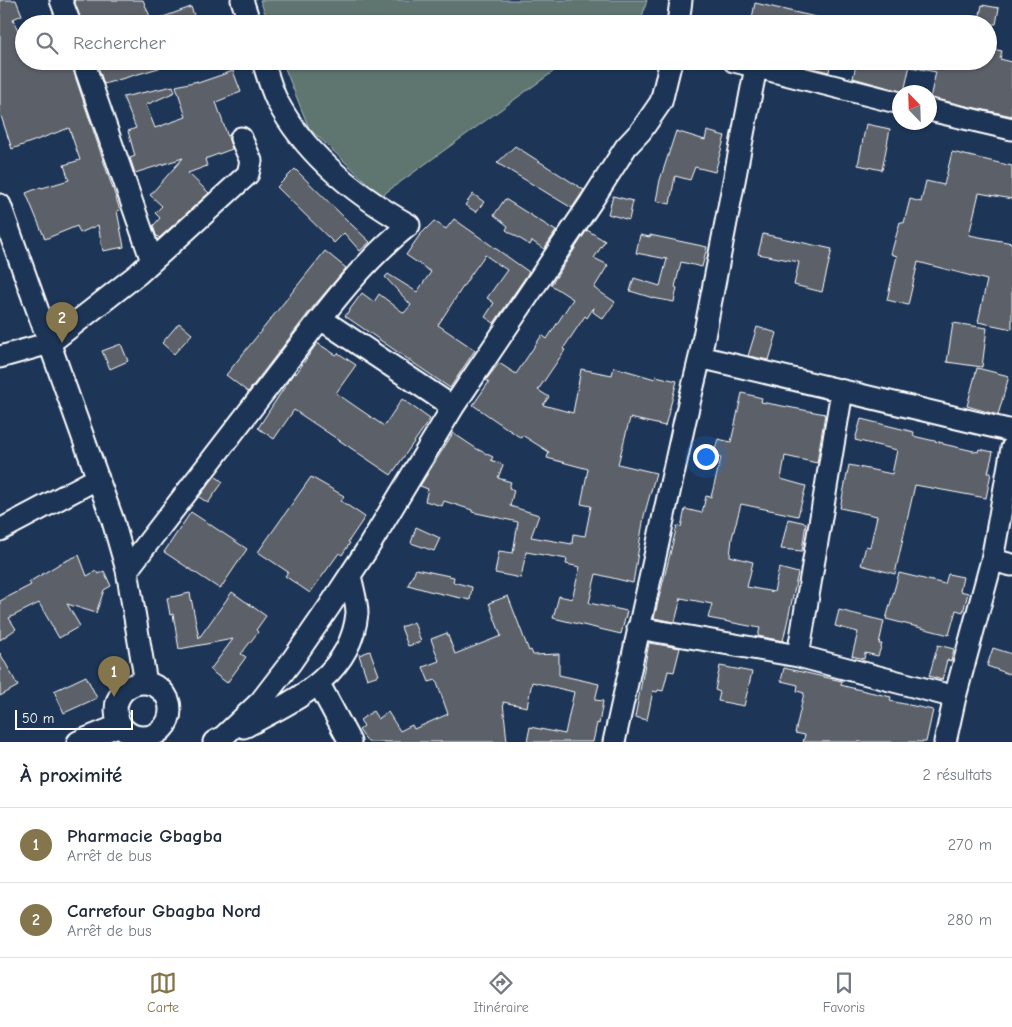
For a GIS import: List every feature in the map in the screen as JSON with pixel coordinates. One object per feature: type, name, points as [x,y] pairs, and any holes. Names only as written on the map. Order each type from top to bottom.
[{"type":"street","points":[[61,0],[67,15]]},
{"type":"street","points":[[242,0],[247,15]]},
{"type":"street","points":[[679,15],[681,0]]},
{"type":"street","points":[[85,70],[152,261]]},
{"type":"street","points":[[127,570],[364,266],[389,241],[409,225],[385,211],[333,172],[302,140],[276,100],[266,70]]},
{"type":"street","points":[[219,740],[261,701],[291,662],[350,575],[453,407],[626,147],[641,131],[661,102],[669,70]]},
{"type":"street","points":[[614,742],[682,429],[700,357],[755,70]]},
{"type":"street","points":[[768,70],[892,101]]},
{"type":"street","points":[[937,112],[1012,129]]},
{"type":"street","points":[[0,357],[50,342],[138,274],[248,174],[251,161],[241,138]]},
{"type":"street","points":[[2,217],[50,342],[98,478],[127,570],[146,683]]},
{"type":"street","points":[[321,319],[453,407]]},
{"type":"street","points":[[700,357],[1012,431]]},
{"type":"street","points":[[798,656],[842,391]]},
{"type":"street","points":[[945,742],[955,697],[1002,562],[1012,448]]},
{"type":"street","points":[[0,530],[98,478]]},
{"type":"street","points":[[219,740],[278,710],[320,684],[346,653],[353,638],[357,611],[350,575]]},
{"type":"street","points":[[638,628],[798,656],[955,697]]},
{"type":"street","points":[[78,742],[128,734],[142,737],[151,735],[162,737],[170,707],[168,698],[163,691],[146,683],[138,683],[130,686],[123,692],[118,699],[116,708],[117,716],[128,734]]},
{"type":"street","points":[[320,684],[350,742]]},
{"type":"green space","points":[[260,0],[647,0],[643,15],[266,15]]},
{"type":"green space","points":[[286,70],[556,70],[381,196],[309,128]]},
{"type":"building","points":[[0,0],[16,0],[22,15],[15,15],[13,19],[15,24],[15,70],[73,70],[120,210],[117,211],[124,247],[103,251],[98,225],[80,233],[77,226],[45,239],[26,193],[69,180],[64,165],[80,160],[69,128],[12,149],[0,113]]},
{"type":"building","points":[[74,0],[143,0],[149,15],[79,15]]},
{"type":"building","points":[[755,3],[807,15],[753,15]]},
{"type":"building","points":[[982,5],[999,8],[997,19],[997,15],[980,15]]},
{"type":"building","points":[[191,7],[194,15],[169,15]]},
{"type":"building","points":[[997,50],[1002,51],[1000,59],[1012,62],[1012,116],[937,100],[937,85],[933,85],[936,72],[926,70],[997,70]]},
{"type":"building","points":[[99,70],[152,70],[104,84]]},
{"type":"building","points":[[855,70],[909,70],[906,85],[892,85],[892,89],[853,78]]},
{"type":"building","points":[[233,71],[241,92],[216,102],[232,149],[205,159],[207,166],[188,173],[209,193],[159,238],[153,226],[160,218],[155,213],[162,206],[150,195],[183,158],[135,173],[130,158],[135,156],[128,131],[136,128],[123,97],[173,86],[175,92],[146,105],[155,128],[186,117],[176,86],[198,81],[198,83]]},
{"type":"building","points":[[866,124],[890,129],[882,170],[858,165]]},
{"type":"building","points":[[676,131],[705,140],[707,131],[725,136],[715,172],[695,167],[690,180],[675,176],[670,204],[656,201],[660,180]]},
{"type":"building","points":[[515,146],[584,190],[572,208],[497,163]]},
{"type":"building","points":[[952,152],[1012,166],[1012,199],[979,193],[969,235],[1012,243],[1012,329],[978,322],[987,280],[918,262],[908,305],[887,300],[897,256],[891,254],[900,222],[904,223],[910,199],[921,202],[926,181],[944,185]]},
{"type":"building","points":[[295,169],[370,242],[360,251],[344,233],[334,243],[277,187]]},
{"type":"building","points":[[473,194],[484,202],[476,212],[465,205]]},
{"type":"building","points":[[613,196],[633,201],[629,220],[608,214]]},
{"type":"building","points":[[505,199],[556,231],[544,249],[532,241],[530,245],[506,230],[508,226],[494,215]]},
{"type":"building","points":[[454,219],[529,272],[494,323],[485,317],[494,303],[487,298],[507,270],[485,255],[470,276],[438,325],[475,350],[450,388],[345,316],[362,293],[374,302],[379,294],[404,313],[411,305],[385,277],[388,274],[417,292],[431,272],[406,255],[419,236],[434,221],[446,229]]},
{"type":"building","points":[[587,230],[605,241],[594,258],[608,265],[594,288],[615,302],[603,319],[593,312],[594,307],[587,318],[585,316],[538,390],[549,397],[543,405],[573,413],[581,369],[612,375],[614,367],[655,379],[656,376],[677,381],[665,426],[630,418],[618,464],[656,473],[644,516],[633,583],[596,574],[589,603],[627,611],[621,634],[553,618],[559,596],[572,599],[580,567],[566,564],[567,559],[526,552],[521,578],[495,573],[499,551],[513,553],[518,522],[472,512],[472,510],[444,501],[442,506],[425,501],[428,489],[420,486],[453,433],[493,457],[491,460],[503,465],[498,478],[511,482],[509,488],[514,490],[510,506],[539,515],[531,537],[572,544],[573,534],[585,536],[591,506],[581,504],[588,469],[547,458],[549,452],[522,435],[521,438],[473,405],[489,382],[486,380],[499,363],[516,374],[542,335],[547,339],[573,299],[551,285]]},
{"type":"building","points":[[763,234],[832,249],[822,292],[794,285],[799,262],[758,254]]},
{"type":"building","points":[[640,235],[650,237],[650,235],[707,247],[702,267],[681,262],[675,287],[677,288],[674,302],[630,291],[634,278],[660,286],[667,259],[636,253]]},
{"type":"building","points":[[325,251],[346,268],[313,307],[248,392],[226,375]]},
{"type":"building","points":[[179,323],[192,334],[174,354],[162,343]]},
{"type":"building","points":[[953,323],[987,328],[982,367],[947,362]]},
{"type":"building","points":[[757,327],[777,333],[769,360],[748,356]]},
{"type":"building","points":[[317,343],[336,355],[338,353],[356,365],[336,393],[384,426],[402,399],[430,419],[391,475],[294,410],[274,439],[258,428],[293,374],[296,374]]},
{"type":"building","points":[[121,344],[128,361],[110,369],[102,351]]},
{"type":"building","points":[[977,368],[1009,376],[998,415],[967,406]]},
{"type":"building","points":[[742,393],[762,398],[761,402],[825,414],[817,463],[785,456],[781,479],[806,486],[798,516],[741,504],[732,538],[730,556],[753,562],[747,587],[774,592],[779,568],[798,573],[783,641],[758,636],[760,628],[708,618],[712,604],[681,598],[675,622],[654,618],[677,526],[681,527],[685,509],[702,513],[706,496],[711,497],[721,458],[713,456],[718,439],[731,442]]},
{"type":"building","points":[[861,419],[914,432],[913,436],[943,444],[978,452],[979,449],[993,452],[988,473],[991,473],[986,498],[915,485],[895,574],[861,565],[866,546],[870,547],[877,516],[840,508],[849,465],[892,474],[897,450],[855,440]]},
{"type":"building","points":[[215,476],[223,482],[208,503],[199,497]]},
{"type":"building","points":[[311,477],[344,496],[341,501],[365,517],[348,542],[350,543],[342,555],[339,553],[310,593],[285,576],[288,572],[258,552]]},
{"type":"building","points":[[191,512],[247,549],[220,589],[164,552]]},
{"type":"building","points":[[788,519],[806,523],[802,551],[781,549]]},
{"type":"building","points":[[416,527],[440,538],[434,551],[411,543]]},
{"type":"building","points":[[79,555],[87,576],[96,571],[98,574],[104,571],[111,586],[104,590],[96,613],[67,604],[80,626],[59,638],[39,603],[9,618],[16,629],[0,640],[0,601],[31,585],[29,582],[61,563]]},
{"type":"building","points":[[416,569],[454,577],[453,582],[472,587],[470,600],[408,585]]},
{"type":"building","points":[[899,573],[945,584],[948,574],[963,577],[960,591],[968,593],[963,612],[956,610],[949,635],[886,619]]},
{"type":"building","points":[[232,592],[266,616],[256,630],[258,632],[241,654],[246,657],[227,683],[210,670],[233,639],[179,649],[173,614],[170,615],[167,598],[190,593],[199,638]]},
{"type":"building","points":[[508,596],[529,651],[531,650],[533,655],[559,654],[559,675],[599,684],[595,700],[603,701],[599,724],[597,723],[593,742],[527,742],[530,727],[565,734],[574,692],[532,682],[527,707],[503,702],[507,742],[368,742],[359,730],[364,726],[360,720],[373,711],[378,719],[388,712],[400,731],[412,725],[414,729],[448,714],[436,680],[429,682],[423,667],[439,661],[431,639],[447,633],[455,654],[501,636],[489,603]]},
{"type":"building","points":[[839,610],[884,621],[879,644],[882,644],[878,656],[865,653],[864,659],[852,656],[858,632],[835,626]]},
{"type":"building","points":[[414,622],[421,642],[408,646],[401,627]]},
{"type":"building","points":[[649,643],[680,648],[674,672],[668,671],[663,691],[653,691],[647,720],[635,717]]},
{"type":"building","points":[[938,645],[954,649],[951,661],[947,660],[942,680],[929,676]]},
{"type":"building","points":[[993,648],[1012,654],[1012,666],[1009,674],[987,666]]},
{"type":"building","points":[[370,651],[379,675],[367,679],[359,655]]},
{"type":"building","points":[[0,653],[18,686],[0,696]]},
{"type":"building","points":[[720,666],[752,672],[744,706],[718,701],[720,692],[715,690]]},
{"type":"building","points":[[784,668],[842,681],[841,685],[891,697],[890,701],[933,710],[926,742],[803,742],[805,735],[795,733],[804,693],[797,691],[798,685],[781,681]]},
{"type":"building","points":[[86,676],[97,698],[64,713],[54,691]]},
{"type":"place","name":"Carrefour Gbagba Nord","points":[[62,343]]},
{"type":"place","name":"Pharmacie Gbagba","points":[[114,697]]}]
